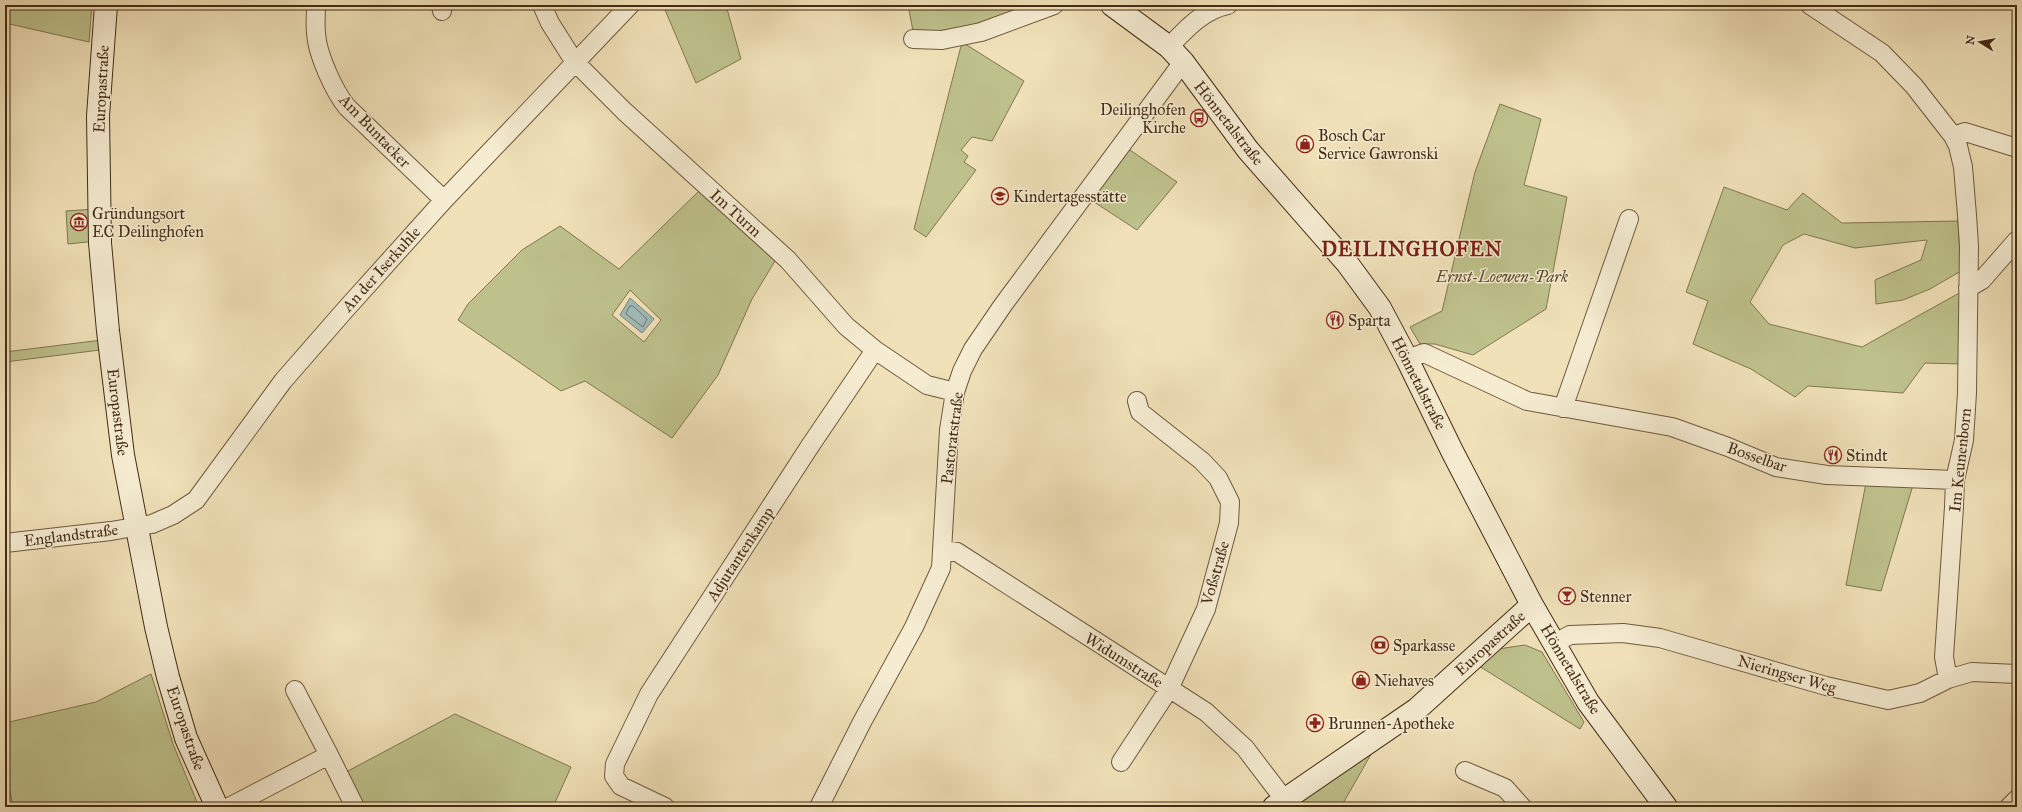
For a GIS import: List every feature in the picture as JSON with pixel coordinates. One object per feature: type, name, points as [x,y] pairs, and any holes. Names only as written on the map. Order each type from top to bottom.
[{"type":"street","name":"Europastraße","points":[[106,5],[98,116],[100,243],[108,331],[123,455],[156,627],[168,677],[186,738],[217,807]]},
{"type":"street","name":"Am Buntacker","points":[[316,5],[316,35],[324,66],[338,96],[347,107],[444,200]]},
{"type":"street","name":"Im Turm","points":[[542,5],[550,23],[574,61],[624,111],[788,260],[846,326],[875,350],[927,385],[955,392]]},
{"type":"street","name":"An der Iserkuhle","points":[[137,527],[152,524],[173,515],[196,500],[283,381],[444,200],[574,61],[630,5]]},
{"type":"street","points":[[913,39],[942,40],[981,32],[1054,5]]},
{"type":"street","name":"Hönnetalstraße","points":[[1112,5],[1176,55],[1248,150],[1347,263],[1380,308],[1408,359],[1452,451],[1532,605],[1588,702],[1666,807]]},
{"type":"street","name":"Pastoratstraße","points":[[820,806],[862,722],[918,621],[941,568],[949,430],[955,392],[962,370],[973,349],[1176,55],[1190,25],[1216,7],[1228,5]]},
{"type":"street","name":"Im Keunenborn","points":[[1810,5],[1882,53],[1914,86],[1953,136],[1958,146],[1963,167],[1968,215],[1967,393],[1964,440],[1955,480],[1944,657],[1948,679]]},
{"type":"street","points":[[1953,136],[1965,132],[2017,148]]},
{"type":"street","points":[[1563,408],[1629,219]]},
{"type":"street","points":[[1968,288],[1982,280],[2017,240]]},
{"type":"street","name":"Adjutantenkamp","points":[[664,807],[621,786],[614,776],[615,764],[649,694],[810,446],[875,350]]},
{"type":"street","name":"Bosselbar","points":[[1408,359],[1424,353],[1527,401],[1672,427],[1728,447],[1776,467],[1828,475],[1955,480]]},
{"type":"street","name":"Voßstraße","points":[[1121,762],[1169,689],[1206,609],[1229,523],[1230,502],[1218,478],[1202,461],[1140,412],[1137,402]]},
{"type":"street","name":"Englandstraße","points":[[5,543],[137,527]]},
{"type":"street","name":"Widumstraße","points":[[942,550],[957,552],[1206,712],[1245,748],[1283,804]]},
{"type":"street","name":"Europastraße","points":[[1283,804],[1417,709],[1532,605]]},
{"type":"street","name":"Nieringser Weg","points":[[1555,643],[1570,636],[1592,634],[1623,633],[1660,638],[1826,686],[1888,700],[1920,693],[1948,679],[1972,672],[2017,674]]},
{"type":"street","points":[[296,690],[355,807]]},
{"type":"street","points":[[229,807],[329,755]]},
{"type":"street","points":[[1465,771],[1505,788],[1522,807]]},
{"type":"street","points":[[2009,807],[2017,799]]},
{"type":"green space","points":[[5,5],[92,5],[89,42],[5,23]]},
{"type":"green space","points":[[663,5],[726,5],[741,59],[696,83]]},
{"type":"green space","points":[[908,5],[1040,5],[1012,15],[943,32],[913,31]]},
{"type":"green space","points":[[962,42],[1024,81],[992,141],[972,137],[961,150],[968,156],[964,162],[976,170],[926,237],[914,229]]},
{"type":"green space","name":"Ernst-Loewen-Park","points":[[1500,104],[1541,119],[1524,185],[1567,197],[1546,309],[1473,355],[1435,344],[1420,344],[1410,327],[1442,311],[1475,172]]},
{"type":"green space","points":[[1127,148],[1177,182],[1137,230],[1091,200]]},
{"type":"green space","points":[[1724,187],[1787,210],[1803,193],[1842,223],[1958,221],[1961,271],[1930,289],[1903,300],[1876,304],[1875,280],[1921,260],[1927,240],[1855,248],[1804,234],[1783,245],[1750,302],[1769,324],[1862,347],[1963,291],[1961,364],[1925,363],[1903,393],[1808,386],[1795,397],[1751,369],[1693,344],[1708,301],[1686,292]]},
{"type":"green space","points":[[701,189],[775,261],[752,299],[718,375],[672,438],[585,381],[561,391],[458,320],[468,304],[522,250],[560,226],[619,269]],"holes":[[[630,290],[661,320],[644,342],[612,315]]]},
{"type":"green space","points":[[95,209],[97,241],[68,244],[66,211]]},
{"type":"green space","points":[[102,340],[100,350],[5,362],[5,352]]},
{"type":"green space","points":[[1866,483],[1913,485],[1881,591],[1846,585]]},
{"type":"green space","points":[[1525,645],[1542,652],[1584,722],[1580,729],[1479,666],[1498,649]]},
{"type":"green space","points":[[151,674],[173,744],[199,807],[13,807],[5,766],[5,723],[96,702]]},
{"type":"green space","points":[[455,714],[571,767],[553,807],[364,807],[346,772]]},
{"type":"green space","points":[[1378,742],[1341,807],[1297,807],[1292,800]]},
{"type":"water","points":[[630,298],[654,319],[642,333],[620,315]]},
{"type":"place","name":"Deilinghofen Kirche","points":[[1199,118]]},
{"type":"place","name":"Bosch Car Service Gawronski","points":[[1305,144]]},
{"type":"place","name":"Kindertagesstätte","points":[[1000,196]]},
{"type":"place","name":"Gründungsort EC Deilinghofen","points":[[79,222]]},
{"type":"place","name":"Sparta","points":[[1335,320]]},
{"type":"place","name":"Stindt","points":[[1833,455]]},
{"type":"place","name":"Stenner","points":[[1567,596]]},
{"type":"place","name":"Sparkasse","points":[[1380,645]]},
{"type":"place","name":"Niehaves","points":[[1361,680]]},
{"type":"place","name":"Brunnen-Apotheke","points":[[1315,723]]},
{"type":"district","name":"DEILINGHOFEN","points":[[1412,249]]}]
